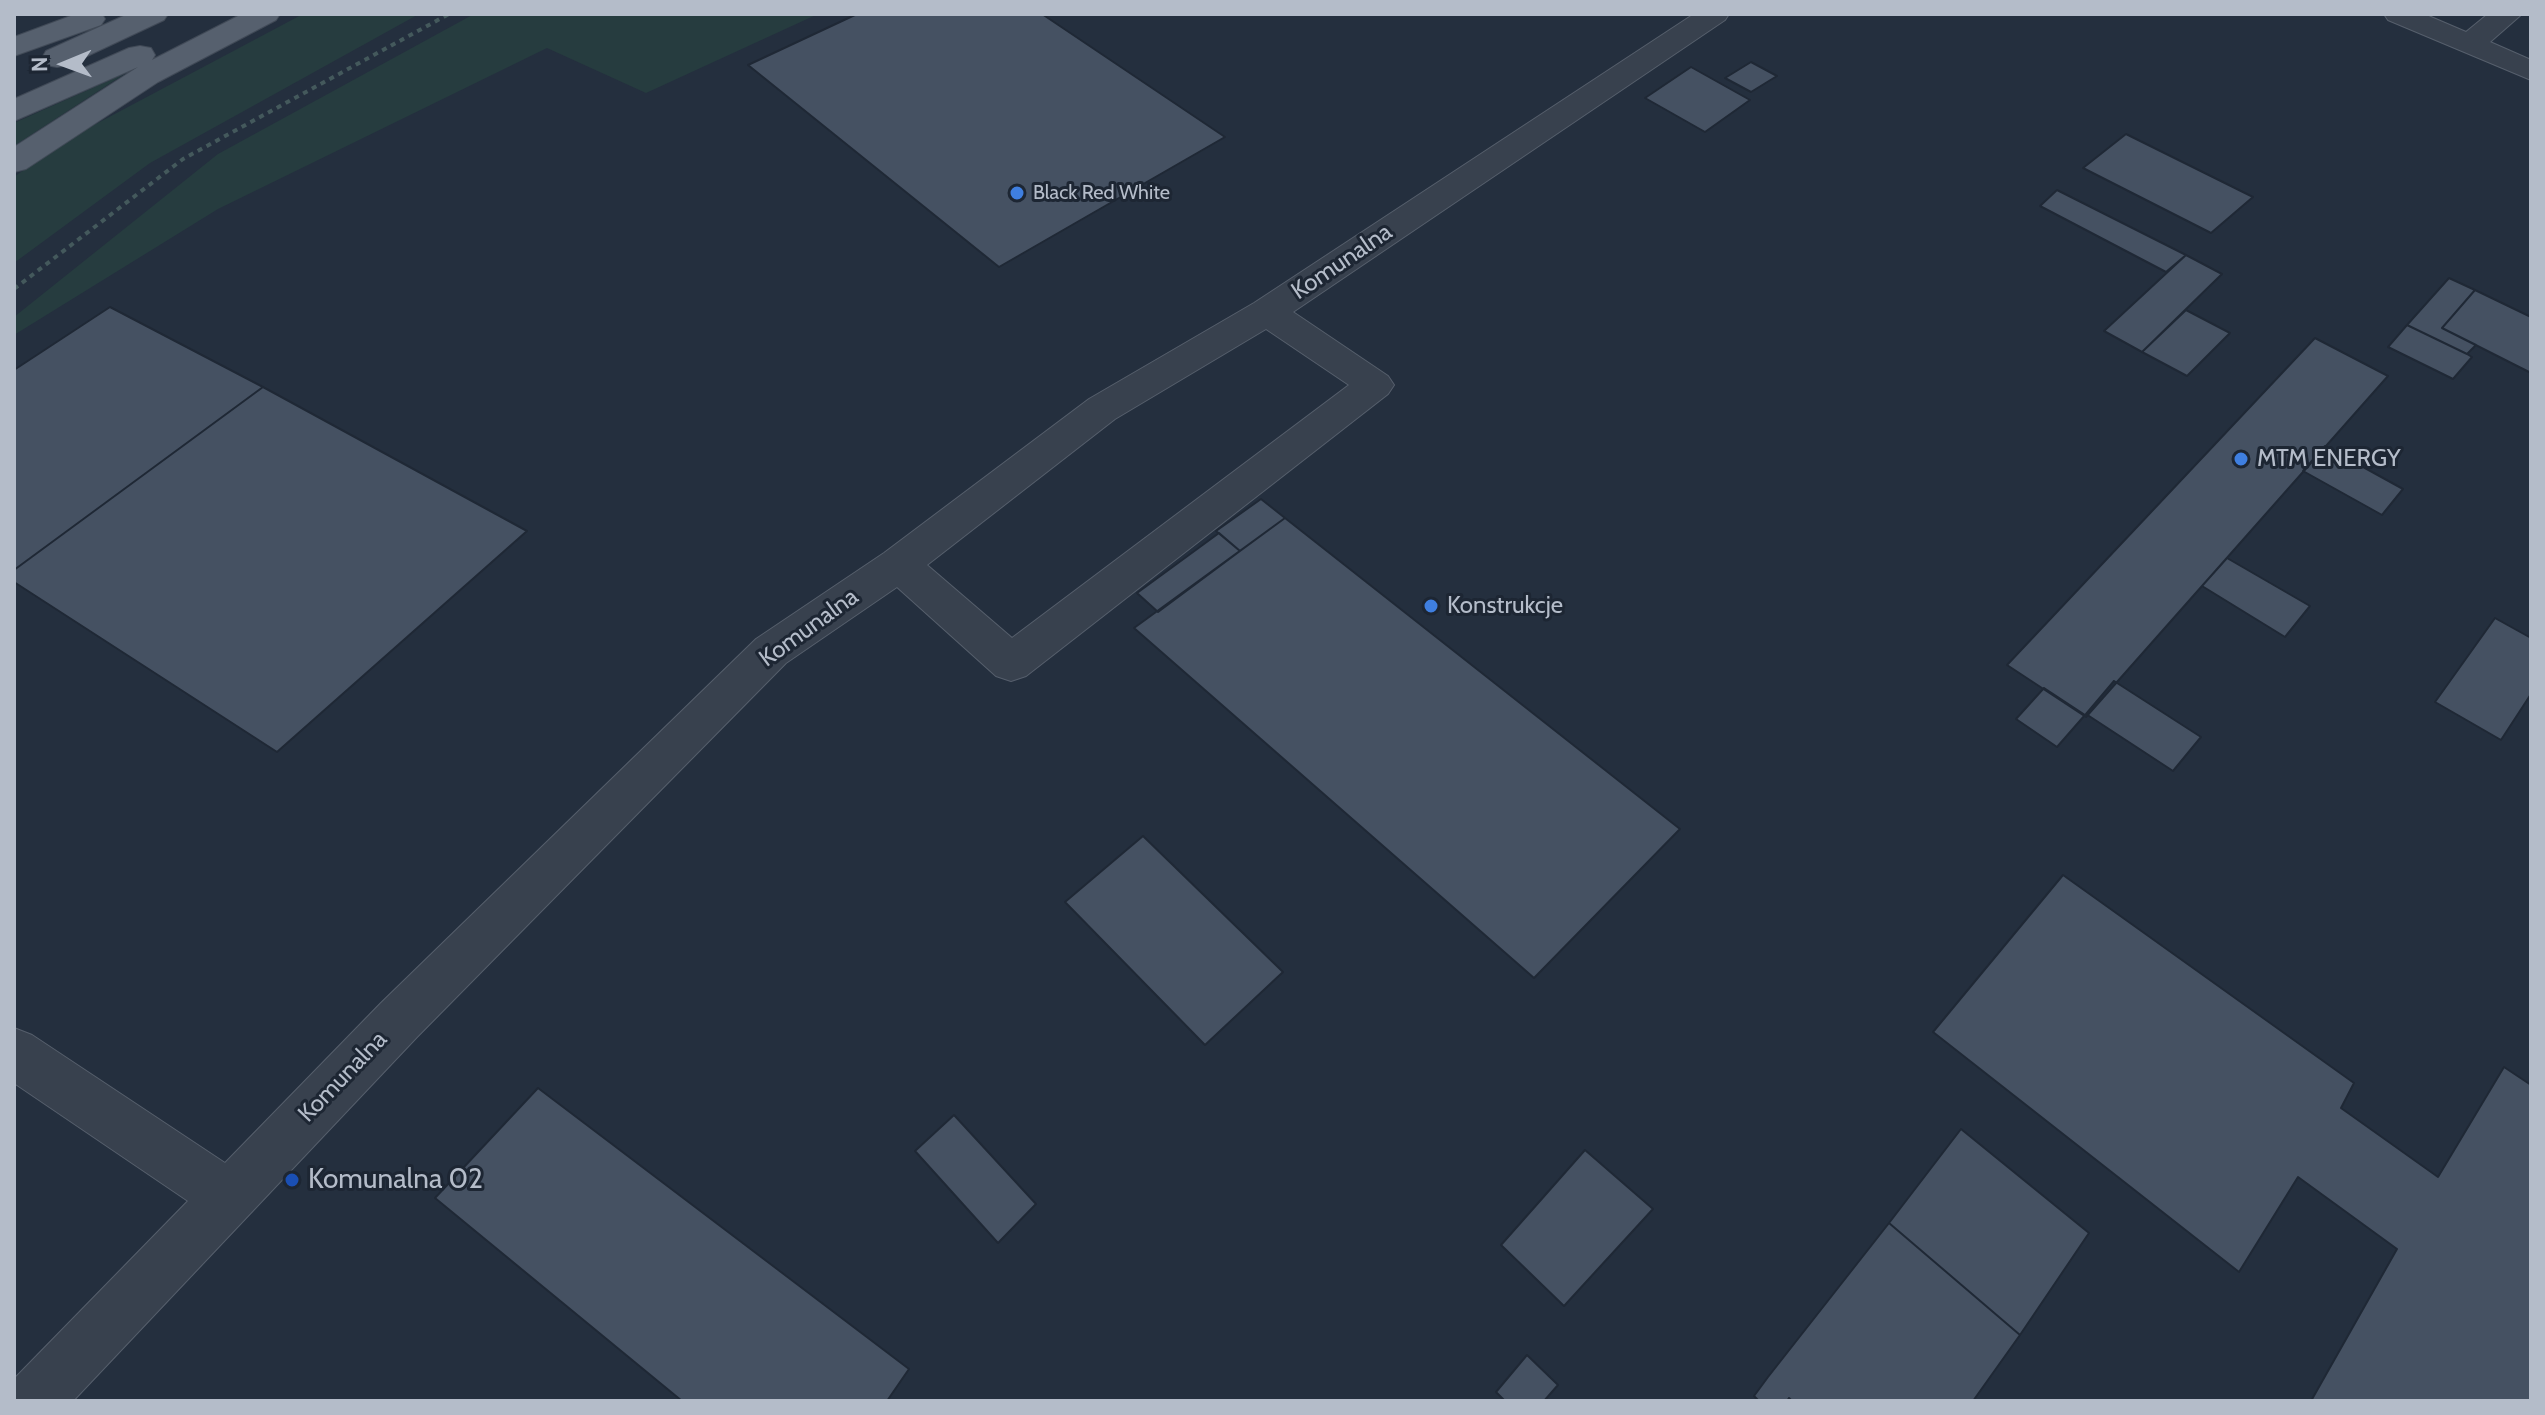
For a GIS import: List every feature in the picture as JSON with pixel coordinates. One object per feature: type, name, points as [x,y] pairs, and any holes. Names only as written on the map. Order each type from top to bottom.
[{"type":"main road","points":[[14,47],[103,14]]},
{"type":"main road","points":[[14,77],[153,14]]},
{"type":"main road","points":[[14,111],[237,14]]},
{"type":"main road","points":[[14,162],[147,75],[265,14]]},
{"type":"street","name":"Komunalna","points":[[33,1401],[399,1020],[771,651],[899,564],[1102,409],[1267,312],[1714,14]]},
{"type":"street","points":[[2399,14],[2531,71]]},
{"type":"street","points":[[2469,44],[2507,14]]},
{"type":"street","points":[[899,564],[1011,663],[1375,385],[1267,312]]},
{"type":"street","points":[[14,1053],[227,1196]]},
{"type":"path","points":[[14,289],[183,159],[449,14]]},
{"type":"green space","points":[[303,14],[419,14],[150,163],[14,263],[14,177],[64,141]]},
{"type":"green space","points":[[474,14],[818,14],[646,93],[547,48],[218,209],[14,335],[14,317],[218,154]]},
{"type":"green space","points":[[126,73],[14,146],[14,123]]},
{"type":"building","name":"Black Red White","points":[[857,14],[1042,14],[1225,137],[999,267],[748,65]]},
{"type":"building","points":[[1751,62],[1777,76],[1751,92],[1725,78]]},
{"type":"building","points":[[1691,67],[1750,100],[1705,132],[1645,98]]},
{"type":"building","points":[[2126,134],[2253,197],[2211,233],[2083,168]]},
{"type":"building","points":[[2057,190],[2186,255],[2166,272],[2040,206]]},
{"type":"building","points":[[2186,255],[2222,274],[2142,352],[2104,331]]},
{"type":"building","points":[[2449,278],[2475,290],[2442,328],[2476,345],[2467,354],[2407,325]]},
{"type":"building","points":[[2475,290],[2531,317],[2531,373],[2442,328]]},
{"type":"building","points":[[110,307],[263,387],[14,570],[14,370]]},
{"type":"building","points":[[2186,310],[2230,333],[2187,376],[2142,352]]},
{"type":"building","points":[[2407,325],[2472,357],[2453,379],[2388,347]]},
{"type":"building","points":[[2315,338],[2388,376],[2086,717],[2007,665]]},
{"type":"building","points":[[263,387],[527,531],[277,752],[14,582],[14,570]]},
{"type":"building","points":[[2325,446],[2403,489],[2382,515],[2303,471]]},
{"type":"building","points":[[1261,499],[1285,518],[1240,551],[1216,531]]},
{"type":"building","points":[[1285,518],[1680,829],[1534,978],[1134,628]]},
{"type":"building","points":[[1219,533],[1240,551],[1158,612],[1137,593]]},
{"type":"building","points":[[2227,558],[2310,606],[2285,637],[2202,586]]},
{"type":"building","points":[[2495,618],[2531,638],[2531,694],[2501,740],[2435,702]]},
{"type":"building","points":[[2114,681],[2201,737],[2173,771],[2086,714]]},
{"type":"building","points":[[2044,688],[2085,715],[2057,747],[2016,719]]},
{"type":"building","points":[[1143,836],[1283,972],[1205,1045],[1065,902]]},
{"type":"building","points":[[2063,875],[2354,1083],[2341,1108],[2438,1177],[2504,1067],[2531,1085],[2531,1401],[2311,1401],[2397,1249],[2298,1177],[2239,1272],[1933,1032]]},
{"type":"building","points":[[538,1088],[909,1369],[887,1401],[682,1401],[435,1198]]},
{"type":"building","points":[[954,1115],[1036,1204],[998,1243],[915,1151]]},
{"type":"building","points":[[1961,1129],[2089,1233],[2020,1335],[1889,1223]]},
{"type":"building","points":[[1585,1150],[1653,1209],[1564,1306],[1501,1245]]},
{"type":"building","points":[[1889,1223],[2020,1335],[1973,1401],[1792,1401],[1789,1398],[1787,1401],[1759,1401],[1754,1396]]},
{"type":"building","points":[[1527,1355],[1558,1385],[1544,1401],[1505,1401],[1496,1392]]},
{"type":"place","name":"Black Red White","points":[[1017,193]]},
{"type":"place","name":"MTM ENERGY","points":[[2241,459]]},
{"type":"place","name":"Konstrukcje","points":[[1431,606]]},
{"type":"place","name":"Komunalna 02","points":[[292,1180]]}]
